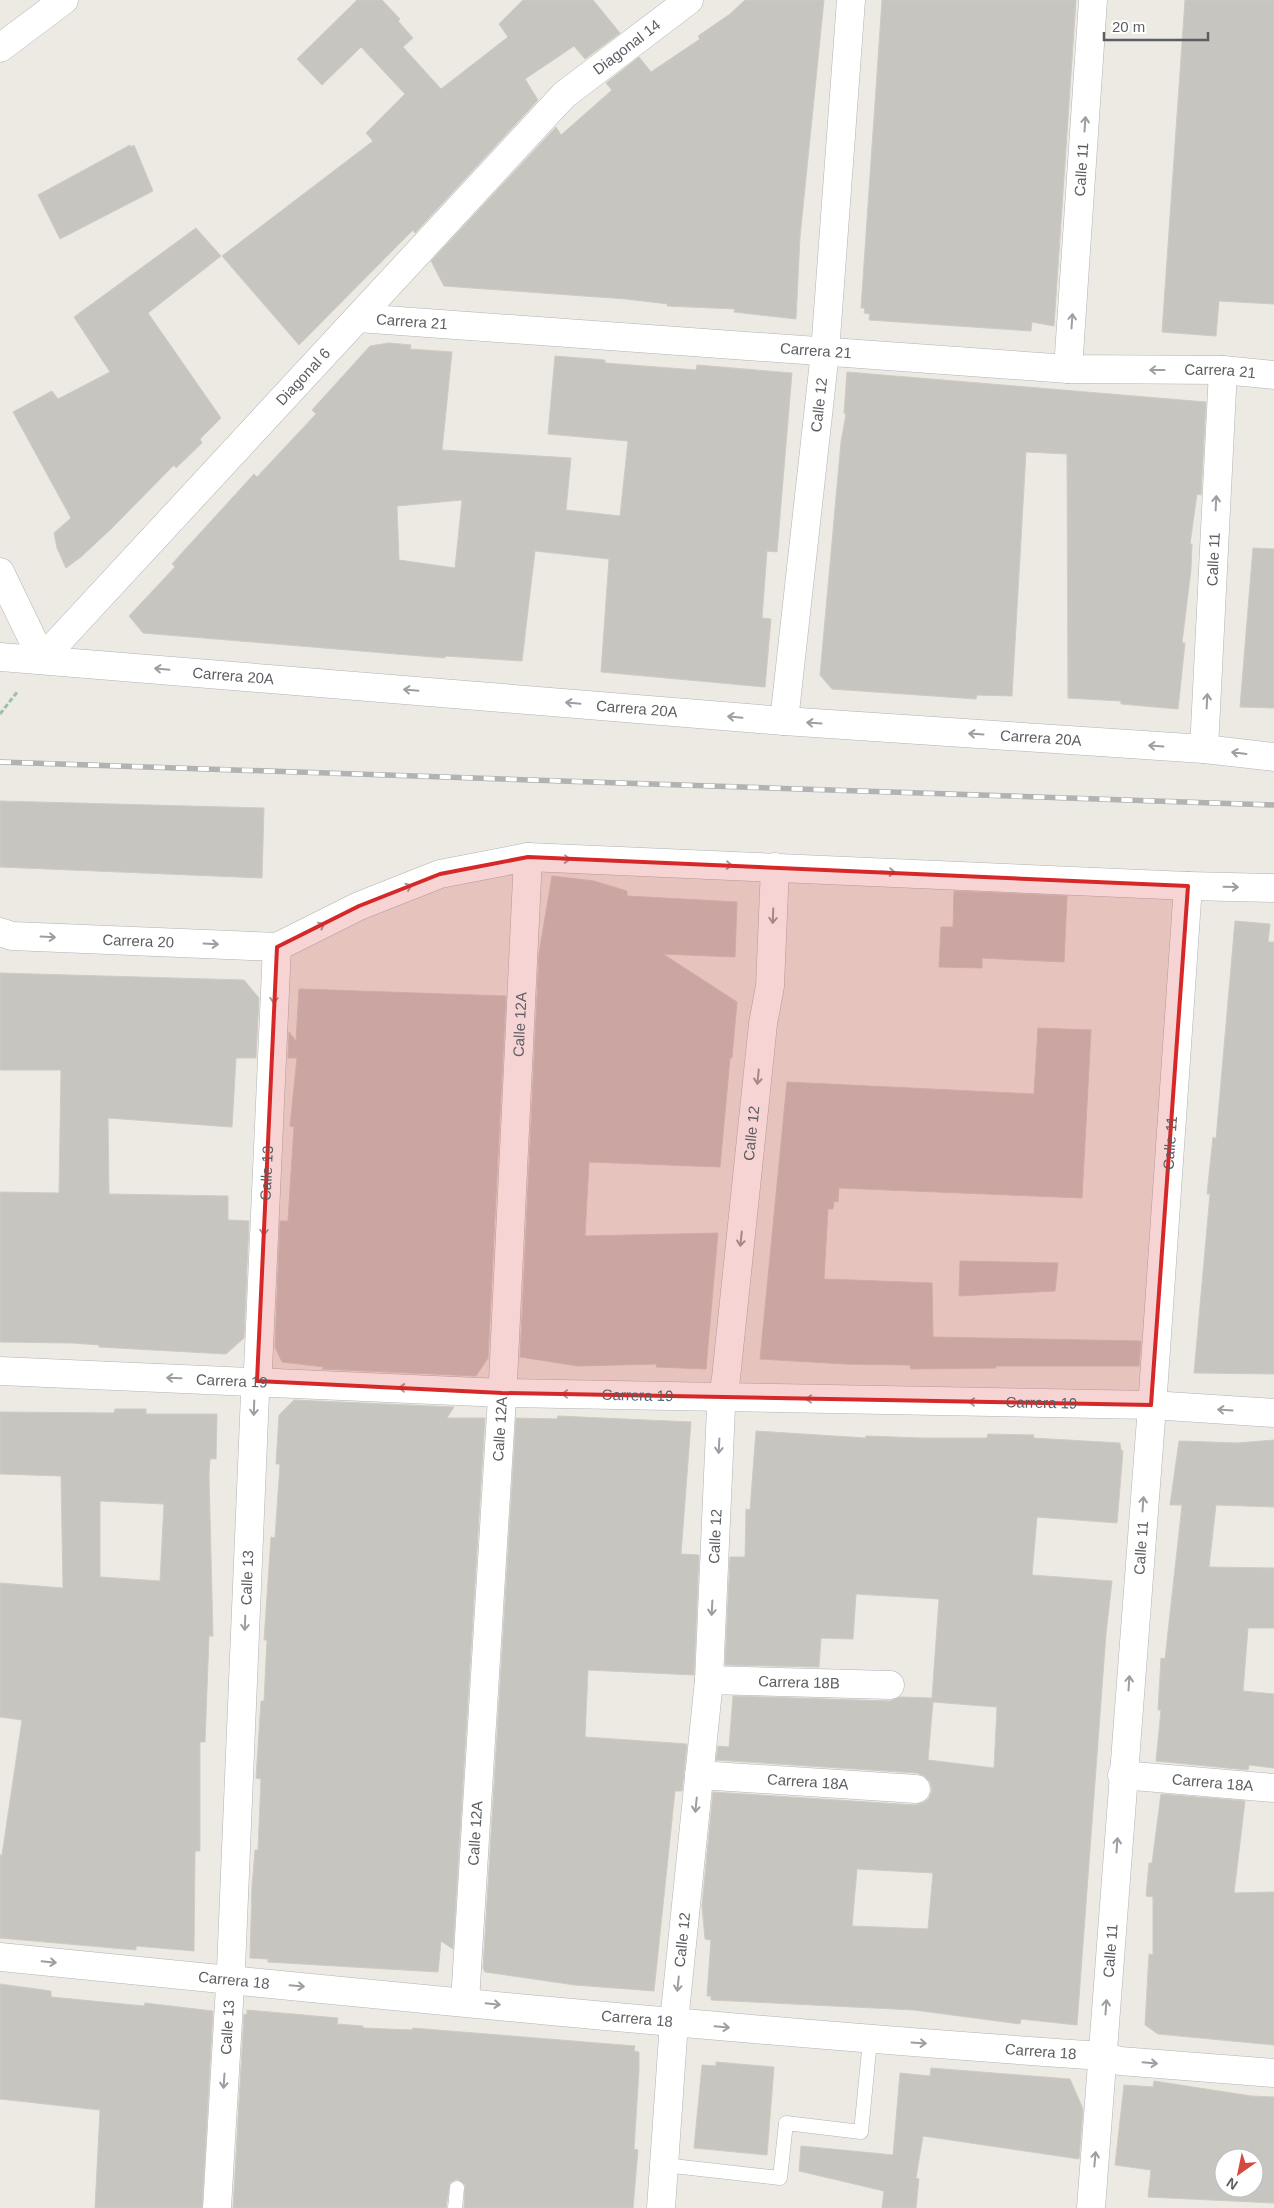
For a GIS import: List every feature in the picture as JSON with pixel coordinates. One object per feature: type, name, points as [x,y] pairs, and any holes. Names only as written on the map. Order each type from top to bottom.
[{"type":"street","points":[[0,48],[64,0]]},
{"type":"street","name":"Diagonal 14","points":[[564,95],[688,0]]},
{"type":"street","name":"Calle 12","points":[[784,721],[825,352],[851,0]]},
{"type":"street","name":"Calle 11","points":[[1068,369],[1093,0]]},
{"type":"street","name":"Diagonal 6","points":[[42,659],[564,95]]},
{"type":"street","name":"Carrera 21","points":[[358,318],[1068,369],[1223,370],[1274,375]]},
{"type":"street","name":"Calle 11","points":[[1204,749],[1223,370]]},
{"type":"street","points":[[0,572],[42,659]]},
{"type":"street","name":"Carrera 20A","points":[[0,657],[784,721],[1204,749],[1274,757]]},
{"type":"street","points":[[277,947],[359,906],[440,874],[528,857],[1188,886],[1274,888]]},
{"type":"street","name":"Calle 12A","points":[[464,2002],[502,1393],[528,857]]},
{"type":"street","name":"Calle 12","points":[[660,2208],[674,2022],[708,1680],[722,1397],[726,1378],[763,1024],[770,986],[775,867]]},
{"type":"street","name":"Calle 11","points":[[1091,2208],[1122,1775],[1152,1405],[1188,886]]},
{"type":"street","name":"Carrera 20","points":[[0,932],[12,936],[277,947]]},
{"type":"street","name":"Calle 13","points":[[216,2208],[230,1980],[254,1404],[257,1381],[277,947]]},
{"type":"street","name":"Carrera 19","points":[[0,1371],[502,1393],[1152,1405],[1274,1412]]},
{"type":"street","name":"Carrera 18B","points":[[708,1680],[890,1686]]},
{"type":"street","name":"Carrera 18A","points":[[699,1775],[916,1789]]},
{"type":"street","name":"Carrera 18A","points":[[1122,1775],[1274,1788]]},
{"type":"street","name":"Carrera 18","points":[[0,1957],[674,2022],[870,2040],[1102,2056],[1120,2061],[1274,2074]]},
{"type":"lane","points":[[664,2165],[780,2178],[786,2123],[861,2132],[870,2040]]},
{"type":"lane","points":[[455,2208],[457,2188]]},
{"type":"highlighted area","points":[[528,857],[1188,886],[1151,1405],[502,1393],[257,1381],[277,947],[359,906],[440,874]]},
{"type":"building","points":[[357,0],[382,0],[400,19],[398,21],[413,38],[403,47],[441,89],[508,37],[499,24],[523,0],[593,0],[620,33],[585,59],[574,46],[525,79],[538,100],[415,233],[413,230],[299,345],[222,256],[373,141],[366,133],[405,94],[361,47],[322,85],[297,59]]},
{"type":"building","points":[[745,0],[824,0],[800,237],[796,319],[734,312],[735,309],[667,306],[668,304],[626,299],[444,286],[431,261],[556,127],[561,135],[612,90],[606,83],[639,57],[651,72],[700,39],[698,36],[730,14]]},
{"type":"building","points":[[882,0],[1076,0],[1054,326],[1032,322],[1031,331],[869,320],[870,314],[864,313],[865,308],[861,308]]},
{"type":"building","points":[[1185,0],[1274,0],[1274,304],[1219,301],[1216,336],[1162,332]]},
{"type":"building","points":[[130,145],[131,147],[134,145],[153,191],[60,239],[38,195]]},
{"type":"building","points":[[196,228],[221,256],[148,313],[221,418],[200,439],[202,443],[176,468],[174,465],[112,528],[81,557],[66,568],[57,548],[54,533],[71,518],[13,412],[52,391],[58,399],[110,372],[74,317]]},
{"type":"building","points":[[389,343],[411,345],[410,349],[452,352],[442,450],[571,458],[566,510],[620,516],[628,441],[548,434],[555,356],[605,360],[605,363],[696,370],[697,365],[792,373],[777,552],[767,551],[762,618],[771,619],[765,687],[601,672],[609,559],[535,551],[522,661],[445,656],[445,658],[143,633],[129,616],[175,567],[172,564],[254,474],[257,477],[316,414],[312,410],[370,346]],"holes":[[[462,500],[455,568],[399,560],[397,506]]]},
{"type":"building","points":[[847,372],[1206,402],[1201,495],[1197,494],[1190,544],[1192,544],[1191,569],[1182,643],[1185,643],[1178,709],[1121,704],[1121,701],[1068,698],[1067,454],[1026,452],[1012,696],[977,695],[976,699],[832,689],[820,675],[841,442],[846,414],[844,413]]},
{"type":"building","points":[[1253,548],[1274,549],[1274,708],[1240,707]]},
{"type":"building","points":[[0,801],[264,808],[262,878],[0,867]]},
{"type":"building","points":[[552,876],[594,881],[627,891],[627,896],[737,902],[735,957],[663,954],[737,1002],[720,1167],[589,1162],[585,1236],[718,1233],[706,1369],[656,1367],[657,1364],[578,1366],[520,1357],[539,953]]},
{"type":"building","points":[[954,891],[1067,896],[1064,962],[982,958],[982,968],[939,967],[941,927],[953,927]]},
{"type":"building","points":[[1235,921],[1270,924],[1268,942],[1274,942],[1274,1374],[1194,1373],[1210,1194],[1207,1194],[1213,1137],[1216,1139]]},
{"type":"building","points":[[0,973],[244,980],[259,998],[256,1058],[236,1058],[232,1127],[108,1118],[109,1194],[228,1196],[228,1220],[249,1221],[244,1338],[226,1354],[99,1347],[99,1345],[73,1343],[0,1342],[0,1192],[59,1193],[61,1070],[0,1070]]},
{"type":"building","points":[[299,989],[506,996],[488,1358],[476,1376],[322,1369],[324,1367],[282,1362],[275,1347],[280,1221],[288,1221],[294,1127],[290,1126],[297,1058],[288,1058],[289,1032],[296,1041]]},
{"type":"building","points":[[1038,1028],[1091,1030],[1082,1198],[839,1188],[838,1202],[834,1201],[833,1209],[828,1209],[824,1279],[932,1283],[933,1337],[1141,1341],[1139,1366],[996,1366],[996,1368],[911,1369],[910,1365],[844,1364],[760,1359],[787,1082],[1034,1094]]},
{"type":"building","points":[[960,1261],[1058,1263],[1055,1291],[959,1296]]},
{"type":"building","points":[[294,1400],[454,1407],[447,1418],[485,1418],[453,1949],[441,1941],[438,1972],[268,1962],[268,1959],[250,1958],[252,1886],[255,1850],[258,1850],[261,1779],[256,1778],[261,1701],[264,1701],[267,1640],[264,1640],[271,1537],[275,1538],[280,1464],[276,1464],[279,1415]]},
{"type":"building","points":[[115,1409],[146,1409],[146,1414],[217,1414],[216,1459],[210,1459],[209,1475],[213,1636],[209,1636],[205,1742],[200,1742],[200,1851],[195,1851],[194,1951],[136,1946],[136,1950],[0,1938],[0,1855],[2,1855],[22,1720],[0,1717],[0,1583],[63,1588],[61,1476],[0,1474],[0,1412],[114,1413]],"holes":[[[100,1501],[164,1504],[160,1581],[100,1577]]]},
{"type":"building","points":[[558,1416],[691,1422],[681,1554],[699,1555],[694,1675],[588,1670],[585,1737],[687,1744],[682,1791],[675,1791],[654,1991],[575,1985],[485,1972],[483,1968],[516,1418],[557,1419]]},
{"type":"building","points":[[756,1431],[866,1438],[866,1436],[987,1438],[988,1434],[1034,1435],[1033,1438],[1120,1443],[1121,1450],[1123,1451],[1117,1523],[1037,1517],[1032,1575],[1112,1581],[1106,1634],[1077,2025],[1021,2019],[1020,2024],[914,2010],[711,2000],[711,1996],[707,1996],[711,1940],[705,1939],[702,1906],[713,1792],[915,1805],[923,1803],[929,1798],[932,1790],[930,1782],[924,1776],[917,1773],[716,1760],[718,1746],[729,1747],[733,1696],[890,1701],[900,1697],[932,1698],[939,1599],[856,1594],[853,1639],[821,1638],[819,1667],[725,1665],[730,1557],[745,1557],[746,1509],[750,1510]],"holes":[[[933,1702],[997,1707],[994,1768],[928,1760]],[[857,1869],[933,1873],[928,1929],[852,1926]]]},
{"type":"building","points":[[1274,1440],[1274,1507],[1216,1505],[1209,1567],[1274,1568],[1274,1628],[1248,1628],[1243,1691],[1274,1694],[1274,1768],[1249,1765],[1248,1770],[1156,1761],[1161,1710],[1158,1710],[1161,1658],[1165,1659],[1182,1505],[1170,1505],[1179,1441],[1237,1443]]},
{"type":"building","points":[[1161,1794],[1245,1801],[1234,1893],[1274,1892],[1274,2045],[1158,2034],[1145,2025],[1149,1954],[1153,1955],[1153,1897],[1146,1896],[1149,1863],[1152,1863]]},
{"type":"building","points":[[0,1984],[51,1991],[51,1997],[144,2006],[145,2003],[213,2011],[202,2208],[95,2208],[100,2110],[0,2099]]},
{"type":"building","points":[[247,2010],[338,2018],[337,2024],[363,2026],[363,2028],[412,2030],[413,2028],[635,2046],[634,2051],[639,2052],[639,2070],[634,2149],[638,2150],[633,2208],[464,2208],[465,2185],[457,2179],[450,2183],[446,2208],[233,2208],[244,2014],[247,2015]]},
{"type":"building","points":[[716,2062],[774,2067],[767,2155],[694,2148],[702,2065],[716,2066]]},
{"type":"building","points":[[931,2068],[1070,2079],[1083,2109],[1079,2159],[923,2136],[916,2178],[919,2179],[916,2208],[882,2208],[884,2191],[799,2171],[801,2146],[893,2155],[900,2073],[930,2076]]},
{"type":"building","points":[[1154,2081],[1251,2096],[1274,2097],[1274,2203],[1148,2197],[1151,2170],[1115,2165],[1124,2085],[1153,2087]]},
{"type":"railway","points":[[0,762],[1274,805]]}]
